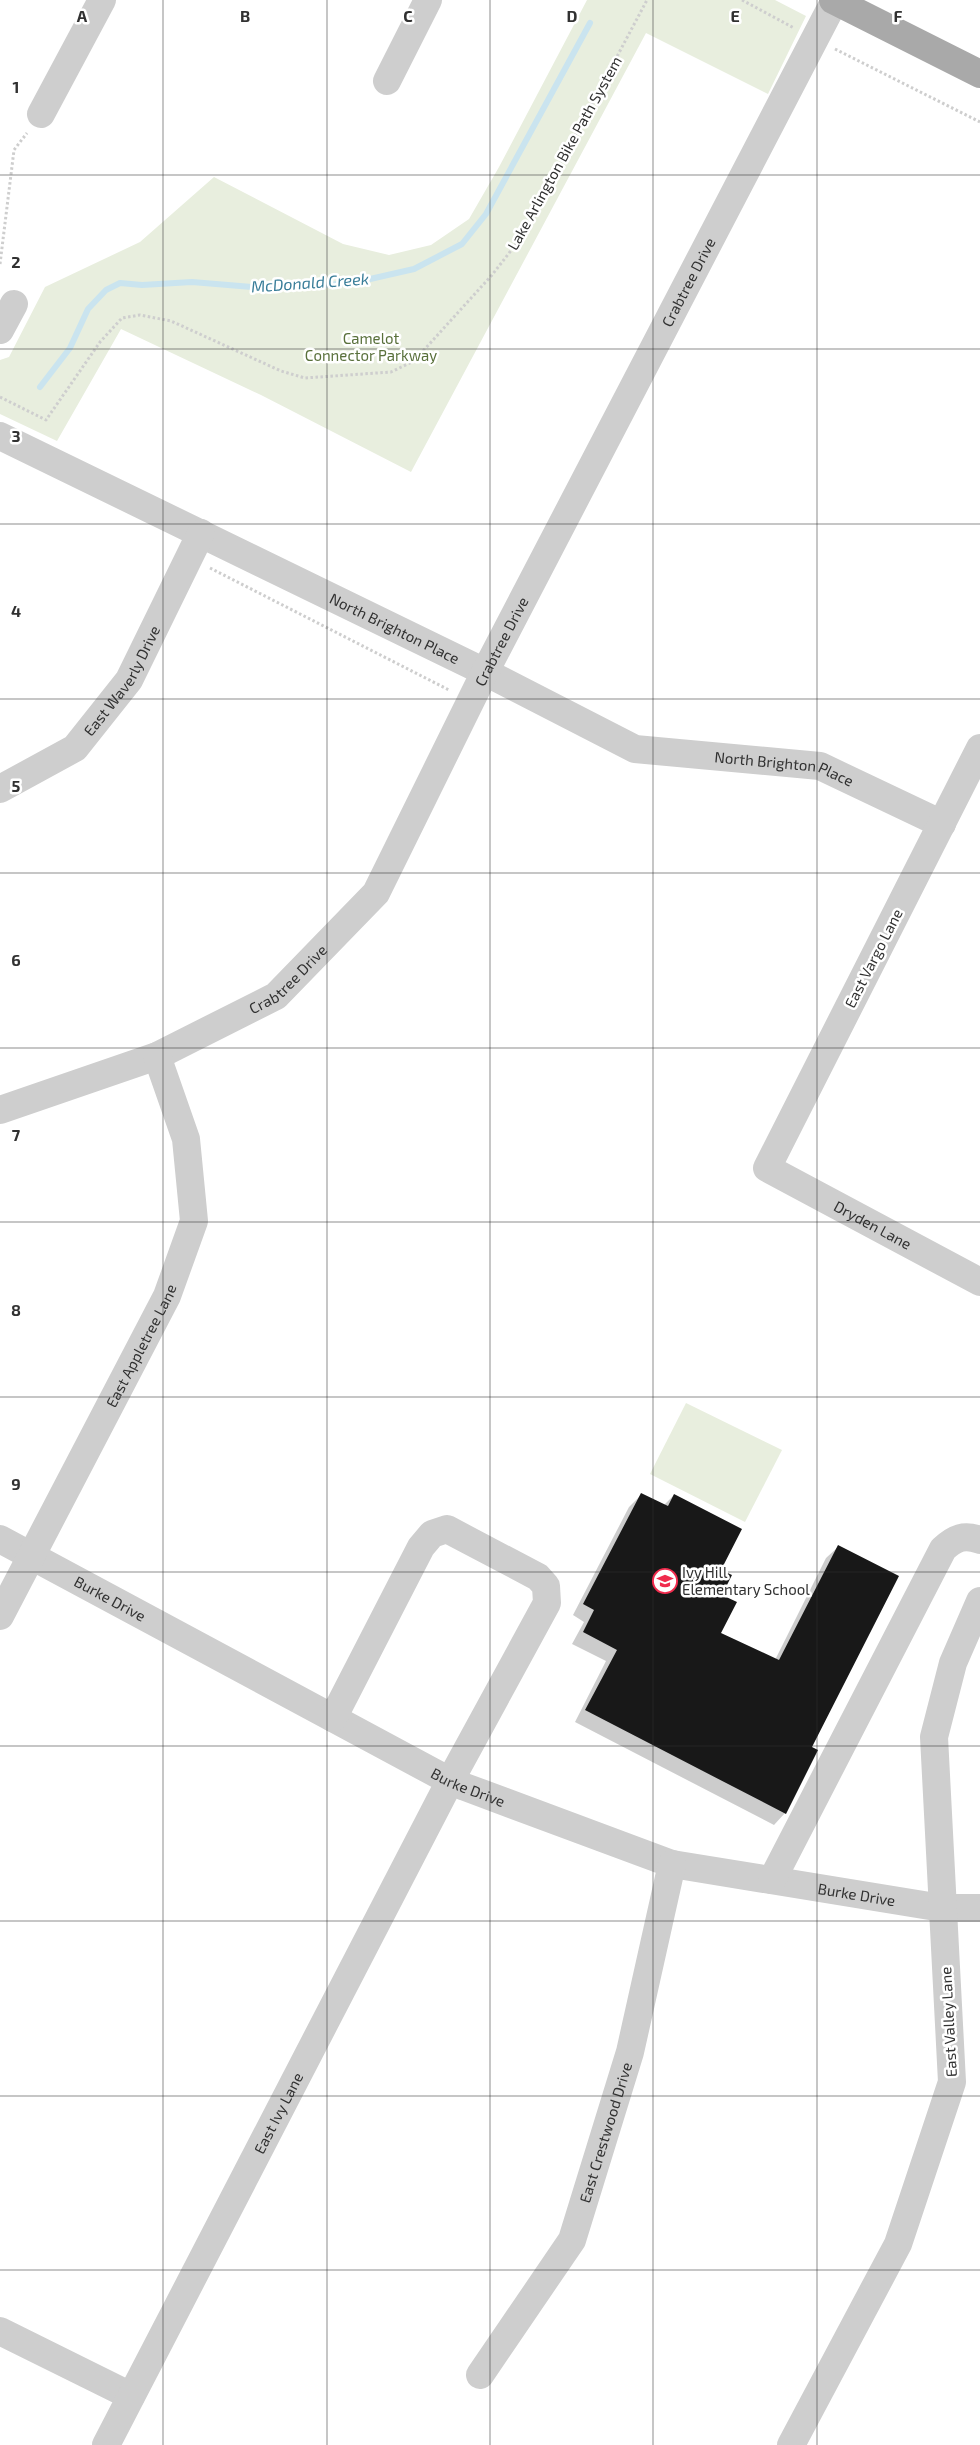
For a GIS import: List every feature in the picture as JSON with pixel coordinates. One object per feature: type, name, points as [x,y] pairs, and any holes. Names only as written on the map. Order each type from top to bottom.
[{"type":"main road","points":[[835,0],[980,74]]},
{"type":"street","points":[[40,114],[102,0]]},
{"type":"street","points":[[387,81],[428,0]]},
{"type":"street","name":"Crabtree Drive","points":[[0,1110],[157,1056],[276,996],[376,893],[485,672],[835,0]]},
{"type":"street","points":[[0,330],[14,304]]},
{"type":"street","name":"North Brighton Place","points":[[0,436],[485,672],[635,750],[820,766],[942,824]]},
{"type":"street","name":"East Waverly Drive","points":[[0,790],[75,748],[129,680],[201,533]]},
{"type":"street","name":"East Vargo Lane","points":[[767,1168],[980,748]]},
{"type":"street","name":"East Appletree Lane","points":[[0,1616],[167,1296],[194,1221],[186,1139],[157,1056]]},
{"type":"street","name":"Dryden Lane","points":[[767,1168],[980,1282]]},
{"type":"street","name":"East Ivy Lane","points":[[106,2445],[450,1782],[547,1603],[546,1586],[538,1577],[447,1529],[432,1534],[418,1554],[333,1718]]},
{"type":"street","points":[[772,1880],[943,1549],[954,1539],[964,1537],[980,1540]]},
{"type":"street","name":"Burke Drive","points":[[0,1539],[450,1782],[672,1864],[942,1908],[980,1908]]},
{"type":"street","name":"East Valley Lane","points":[[791,2445],[898,2244],[952,2082],[934,1737],[953,1663],[980,1601]]},
{"type":"street","name":"East Crestwood Drive","points":[[480,2375],[572,2240],[630,2052],[672,1864]]},
{"type":"street","points":[[0,2331],[131,2396]]},
{"type":"path","name":"Lake Arlington Bike Path System","points":[[0,397],[46,420],[100,342],[122,318],[140,315],[171,320],[281,371],[305,378],[391,372],[414,361],[492,275],[520,239],[647,0]]},
{"type":"path","points":[[742,0],[980,122]]},
{"type":"path","points":[[0,264],[14,150],[40,114]]},
{"type":"path","points":[[189,557],[471,701]]},
{"type":"green space","name":"Camelot Connector Parkway","points":[[587,0],[775,0],[806,16],[768,94],[646,33],[411,472],[261,395],[121,329],[57,441],[0,414],[0,360],[9,357],[45,287],[140,242],[214,177],[343,244],[389,255],[431,245],[469,219],[499,167]]},
{"type":"green space","points":[[686,1403],[782,1450],[745,1522],[650,1474]]},
{"type":"building","points":[[641,1493],[668,1506],[674,1494],[742,1529],[721,1570],[732,1575],[722,1595],[737,1602],[721,1633],[779,1660],[838,1545],[899,1576],[812,1747],[818,1750],[786,1814],[585,1710],[617,1650],[583,1632],[594,1610],[583,1604]]},
{"type":"waterway","name":"McDonald Creek","points":[[40,387],[70,348],[88,309],[106,290],[120,283],[142,285],[192,282],[252,287],[305,287],[357,282],[414,269],[462,244],[486,214],[590,23]]},
{"type":"place","name":"Ivy Hill Elementary School","points":[[665,1581]]}]
